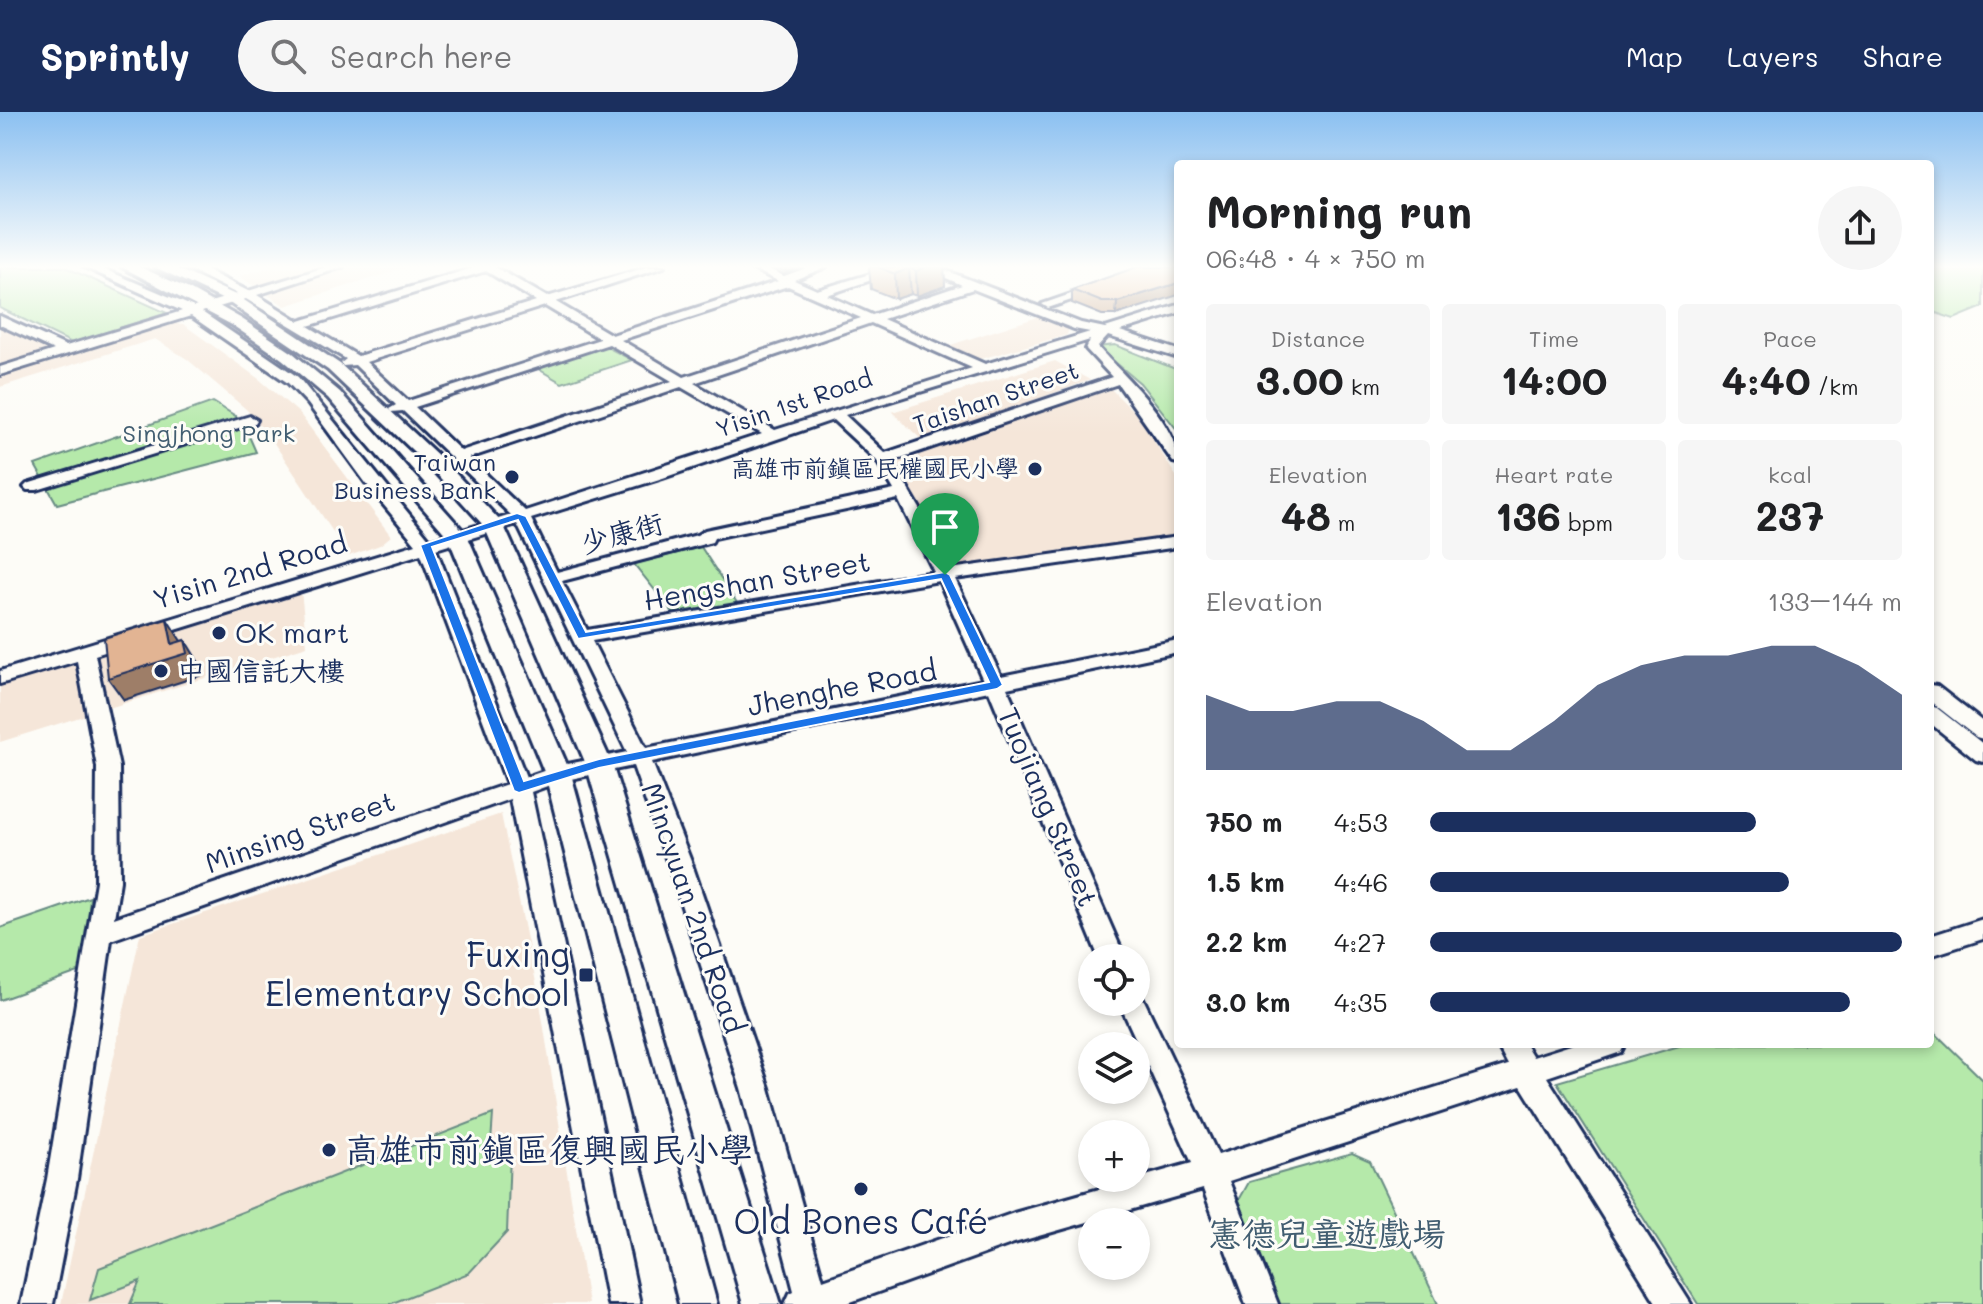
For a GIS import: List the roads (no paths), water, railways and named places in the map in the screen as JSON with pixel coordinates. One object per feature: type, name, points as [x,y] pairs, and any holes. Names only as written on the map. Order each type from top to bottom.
[{"type":"main road","points":[[226,323],[312,375],[334,395],[457,535],[558,774],[698,1304]]},
{"type":"main road","name":"Mincyuan 2nd Road","points":[[275,323],[334,367],[437,464],[493,524],[599,764],[762,1304]]},
{"type":"street","points":[[6,323],[66,351]]},
{"type":"street","points":[[0,371],[156,323]]},
{"type":"street","points":[[220,323],[293,380],[313,401],[373,483],[426,545],[519,788],[624,1304]]},
{"type":"street","name":"Mincyuan 2nd Road","points":[[293,323],[358,361],[521,516],[640,757],[680,864],[755,1088],[809,1303]]},
{"type":"street","points":[[298,325],[306,323]]},
{"type":"street","points":[[334,367],[478,323]]},
{"type":"street","points":[[582,323],[775,436]]},
{"type":"street","points":[[382,413],[663,323]]},
{"type":"street","points":[[460,456],[861,323]]},
{"type":"street","points":[[880,323],[985,369]]},
{"type":"street","points":[[1069,323],[1129,336],[1174,353]]},
{"type":"street","points":[[1088,323],[1117,340],[1174,362]]},
{"type":"street","name":"Yisin 1st Road","points":[[426,545],[1133,323]]},
{"type":"street","points":[[1106,331],[1091,346],[1123,378],[1149,411],[1174,452]]},
{"type":"street","name":"Taishan Street","points":[[883,459],[1123,378]]},
{"type":"street","name":"Tuojiang Street","points":[[835,414],[883,459],[904,493],[997,685],[1023,744],[1041,797],[1106,944]]},
{"type":"street","points":[[32,487],[250,420]]},
{"type":"street","name":"少康街","points":[[551,579],[706,536],[904,493]]},
{"type":"street","name":"Hengshan Street","points":[[582,637],[945,575],[1174,543]]},
{"type":"street","name":"Yisin 2nd Road","points":[[0,678],[426,545]]},
{"type":"street","name":"Jhenghe Road","points":[[519,788],[599,764],[1174,647]]},
{"type":"street","points":[[37,1304],[62,1179],[108,881],[108,767],[85,652]]},
{"type":"street","points":[[1934,694],[1983,732]]},
{"type":"street","points":[[1934,716],[1983,755]]},
{"type":"street","name":"Minsing Street","points":[[101,933],[519,788]]},
{"type":"street","points":[[1934,945],[1983,929]]},
{"type":"street","points":[[1139,1016],[1211,1172],[1262,1304]]},
{"type":"street","points":[[1512,1048],[1675,1304]]},
{"type":"street","points":[[809,1303],[1014,1228],[1211,1172],[1599,1048]]},
{"type":"place","name":"高雄市前鎮區民權國民小學","points":[[1035,469]]},
{"type":"place","name":"Taiwan Business Bank","points":[[512,477]]},
{"type":"place","name":"OK mart","points":[[219,633]]},
{"type":"place","name":"中國信託大樓","points":[[161,671]]},
{"type":"place","name":"Fuxing Elementary School","points":[[586,975]]},
{"type":"place","name":"高雄市前鎮區復興國民小學","points":[[329,1150]]},
{"type":"place","name":"Old Bones Café","points":[[861,1189]]},
{"type":"park label","name":"Singjhong Park","points":[[209,434]]},
{"type":"park label","name":"憲德兒童遊戲場","points":[[1327,1234]]}]
